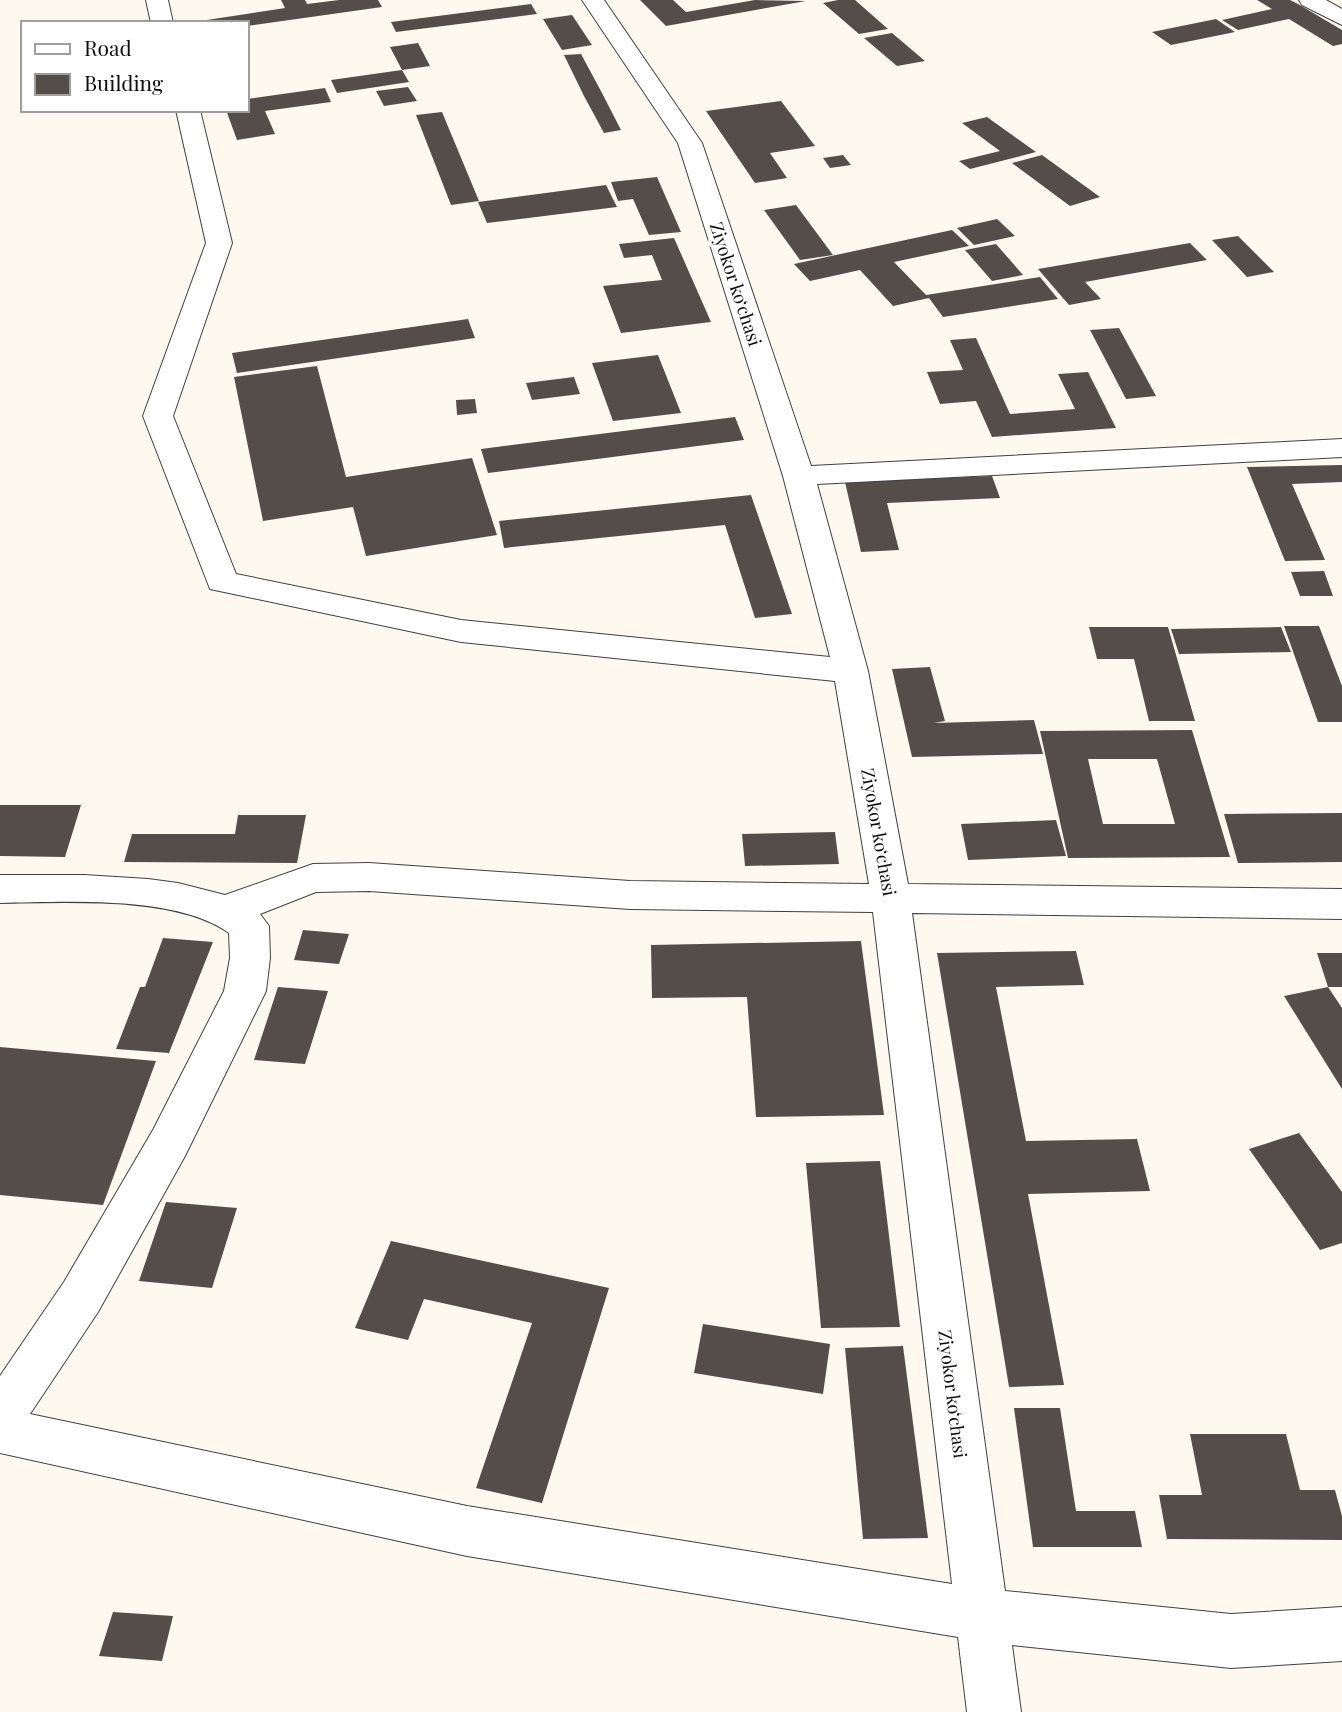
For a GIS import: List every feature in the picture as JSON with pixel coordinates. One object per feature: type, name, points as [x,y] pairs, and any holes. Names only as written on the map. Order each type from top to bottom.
[{"type":"street","points":[[157,0],[162,21]]},
{"type":"street","name":"Ziyokor koʻchasi","points":[[593,0],[690,142],[799,476],[851,671],[891,900],[994,1712]]},
{"type":"street","points":[[1310,0],[1342,18]]},
{"type":"street","points":[[188,112],[219,243],[158,416],[222,582],[461,631],[851,671]]},
{"type":"street","points":[[799,476],[1342,448]]},
{"type":"street","points":[[225,911],[313,878],[358,877],[630,895],[1342,904]]},
{"type":"street","points":[[0,889],[54,888],[173,897],[225,911],[249,926],[250,958],[245,991],[169,1143],[81,1297],[0,1417]]},
{"type":"street","points":[[0,1430],[467,1531],[981,1615],[1231,1641],[1342,1634]]},
{"type":"building","points":[[281,0],[305,0],[307,4],[339,0],[378,0],[382,7],[248,26],[248,21],[200,21],[285,8]]},
{"type":"building","points":[[640,0],[673,0],[686,12],[755,0],[806,1],[666,26]]},
{"type":"building","points":[[855,0],[888,29],[859,34],[823,3]]},
{"type":"building","points":[[1257,0],[1290,0],[1298,4],[1342,30],[1342,44],[1333,46],[1289,19],[1238,30],[1222,20],[1272,9]]},
{"type":"building","points":[[531,4],[537,14],[396,32],[391,22]]},
{"type":"building","points":[[572,15],[592,45],[562,50],[543,19]]},
{"type":"building","points":[[1216,19],[1235,32],[1171,45],[1152,32]]},
{"type":"building","points":[[892,33],[925,61],[897,66],[864,38]]},
{"type":"building","points":[[418,43],[430,66],[402,70],[390,47]]},
{"type":"building","points":[[581,54],[621,130],[604,133],[564,55]]},
{"type":"building","points":[[402,70],[409,82],[337,93],[331,80]]},
{"type":"building","points":[[408,87],[417,101],[384,106],[376,91]]},
{"type":"building","points":[[325,88],[331,102],[265,111],[275,134],[237,140],[227,112],[248,112],[248,99]]},
{"type":"building","points":[[781,101],[815,146],[770,153],[787,178],[755,183],[706,111]]},
{"type":"building","points":[[442,112],[479,201],[451,205],[416,115]]},
{"type":"building","points":[[987,117],[1036,152],[970,169],[959,161],[1000,151],[962,123]]},
{"type":"building","points":[[843,155],[851,165],[830,168],[823,158]]},
{"type":"building","points":[[1042,155],[1100,197],[1070,206],[1012,163]]},
{"type":"building","points":[[657,177],[681,232],[649,235],[633,199],[618,201],[611,182]]},
{"type":"building","points":[[606,185],[617,207],[487,223],[478,202]]},
{"type":"building","points":[[796,205],[833,255],[800,260],[764,210]]},
{"type":"building","points":[[997,219],[1015,236],[974,245],[957,228]]},
{"type":"building","points":[[952,230],[969,246],[894,262],[926,295],[1040,277],[1058,299],[943,317],[929,298],[893,306],[860,270],[810,281],[794,264]]},
{"type":"building","points":[[1238,236],[1274,272],[1247,277],[1212,240]]},
{"type":"building","points":[[674,238],[711,322],[621,333],[603,286],[662,280],[652,255],[624,258],[619,244]]},
{"type":"building","points":[[1190,243],[1207,260],[1085,282],[1101,299],[1069,305],[1038,269]]},
{"type":"building","points":[[996,244],[1023,275],[992,281],[965,250]]},
{"type":"building","points":[[468,319],[475,338],[237,373],[232,353]]},
{"type":"building","points":[[1119,328],[1156,396],[1126,399],[1090,330]]},
{"type":"building","points":[[976,338],[1010,414],[1075,409],[1058,374],[1088,372],[1116,428],[992,437],[976,401],[940,404],[927,372],[963,370],[950,340]]},
{"type":"building","points":[[658,355],[681,413],[613,421],[592,363]]},
{"type":"building","points":[[317,366],[346,477],[472,458],[497,535],[366,556],[353,507],[263,521],[234,377]]},
{"type":"building","points":[[574,377],[580,394],[532,400],[526,383]]},
{"type":"building","points":[[475,399],[477,413],[457,415],[456,400]]},
{"type":"building","points":[[735,417],[744,440],[488,473],[481,449]]},
{"type":"building","points":[[1342,465],[1342,482],[1292,484],[1325,560],[1285,561],[1247,467]]},
{"type":"building","points":[[992,476],[1000,498],[887,503],[899,550],[861,552],[845,482]]},
{"type":"building","points":[[751,495],[792,614],[755,618],[725,525],[504,548],[499,521]]},
{"type":"building","points":[[1324,571],[1333,596],[1300,596],[1291,572]]},
{"type":"building","points":[[1284,626],[1319,626],[1342,686],[1342,722],[1318,722]]},
{"type":"building","points":[[1089,627],[1168,627],[1195,721],[1149,721],[1134,659],[1097,659]]},
{"type":"building","points":[[1281,627],[1291,652],[1179,654],[1171,629]]},
{"type":"building","points":[[930,667],[945,721],[934,723],[1034,720],[1043,754],[912,757],[892,669]]},
{"type":"building","points":[[1192,730],[1230,857],[1068,858],[1040,731]],"holes":[[[1088,759],[1157,759],[1175,824],[1103,824]]]},
{"type":"building","points":[[0,805],[81,805],[65,857],[0,856]]},
{"type":"building","points":[[1342,813],[1342,862],[1238,863],[1224,814]]},
{"type":"building","points":[[238,815],[306,815],[297,863],[124,862],[132,834],[235,834]]},
{"type":"building","points":[[1056,820],[1066,856],[968,860],[961,824]]},
{"type":"building","points":[[835,832],[839,864],[745,866],[742,834]]},
{"type":"building","points":[[303,930],[349,934],[339,964],[294,960]]},
{"type":"building","points":[[163,938],[213,942],[169,1053],[116,1049],[140,987],[145,987]]},
{"type":"building","points":[[861,941],[884,1115],[756,1117],[747,997],[652,998],[651,945]]},
{"type":"building","points":[[1076,951],[1084,985],[996,987],[1026,1141],[1137,1139],[1150,1191],[1028,1194],[1064,1385],[1009,1387],[937,953]]},
{"type":"building","points":[[1317,953],[1342,953],[1342,987],[1328,987]]},
{"type":"building","points":[[278,987],[328,991],[305,1064],[254,1060]]},
{"type":"building","points":[[1328,987],[1342,1008],[1342,1089],[1284,996]]},
{"type":"building","points":[[0,1047],[156,1061],[103,1205],[0,1195]]},
{"type":"building","points":[[1299,1133],[1342,1192],[1342,1243],[1320,1250],[1249,1149]]},
{"type":"building","points":[[880,1161],[900,1327],[821,1328],[806,1163]]},
{"type":"building","points":[[166,1202],[237,1208],[212,1288],[139,1281]]},
{"type":"building","points":[[391,1241],[609,1288],[542,1503],[476,1488],[532,1323],[424,1299],[408,1340],[355,1328]]},
{"type":"building","points":[[703,1324],[830,1344],[823,1394],[694,1373]]},
{"type":"building","points":[[903,1346],[928,1538],[863,1539],[845,1348]]},
{"type":"building","points":[[1014,1408],[1060,1408],[1076,1511],[1135,1511],[1142,1547],[1033,1547]]},
{"type":"building","points":[[1190,1434],[1286,1434],[1300,1490],[1335,1490],[1342,1516],[1342,1540],[1167,1539],[1159,1495],[1202,1495]]},
{"type":"building","points":[[113,1612],[173,1616],[162,1661],[99,1656]]}]
